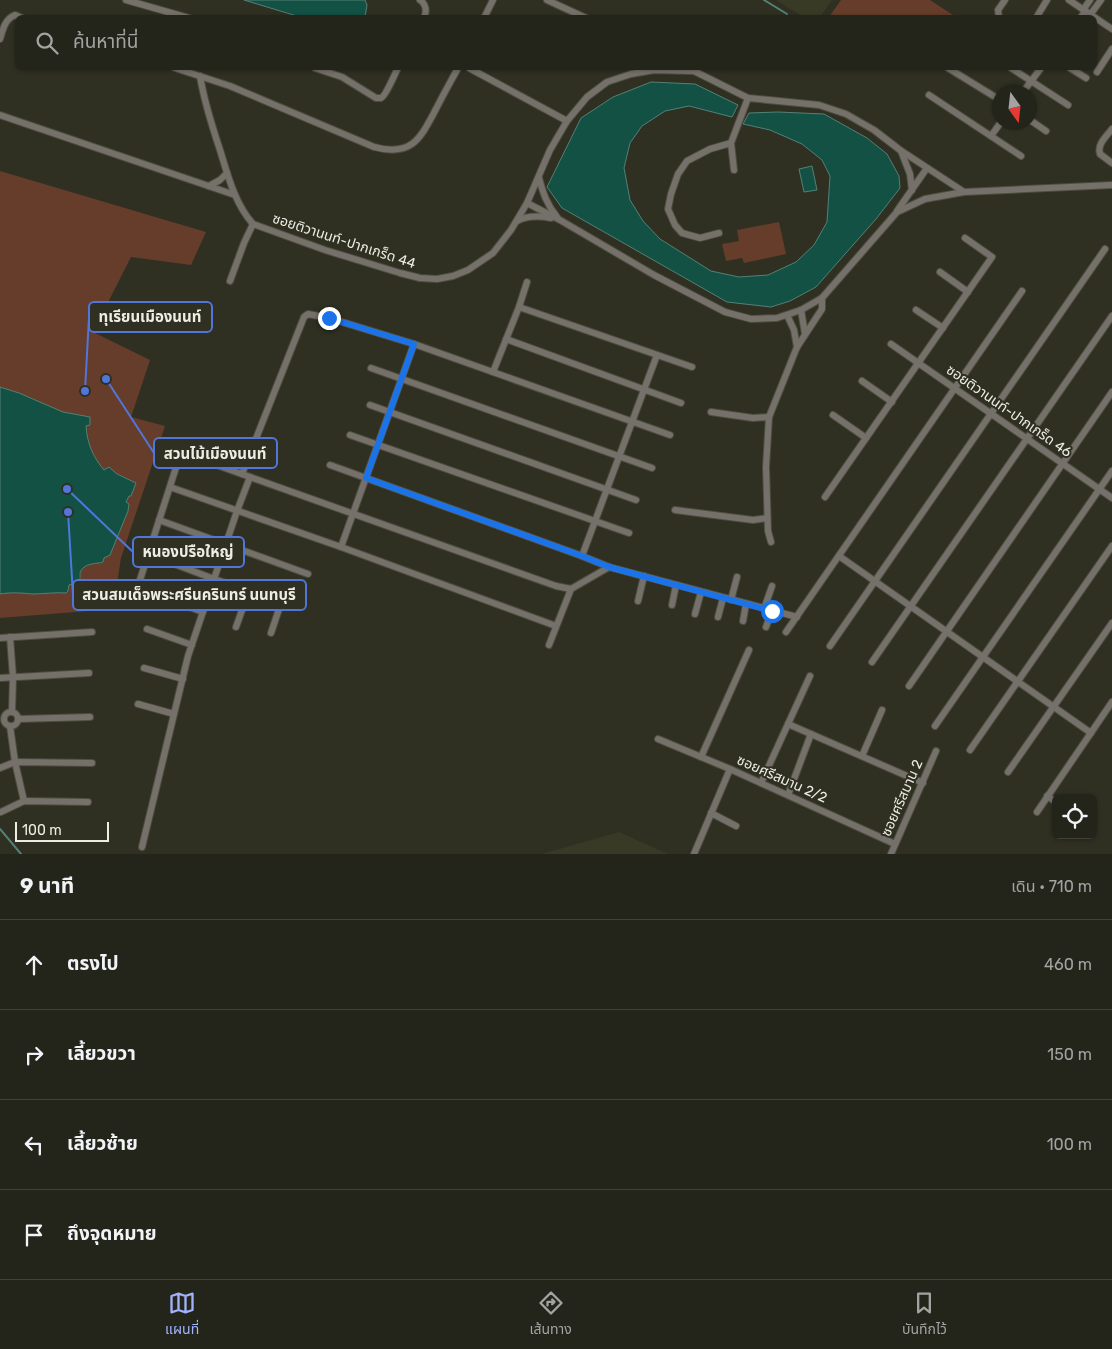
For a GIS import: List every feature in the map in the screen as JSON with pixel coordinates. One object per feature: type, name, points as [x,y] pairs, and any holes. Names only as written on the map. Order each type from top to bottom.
[{"type":"street","points":[[126,0],[179,15]]},
{"type":"street","points":[[420,0],[426,7],[426,15]]},
{"type":"street","points":[[485,15],[492,0]]},
{"type":"street","points":[[547,0],[580,15]]},
{"type":"street","points":[[999,15],[998,10],[1005,0]]},
{"type":"street","points":[[1038,15],[1047,0]]},
{"type":"street","points":[[1069,0],[1091,15]]},
{"type":"street","points":[[1086,12],[1090,0]]},
{"type":"street","points":[[1083,15],[1101,0]]},
{"type":"street","points":[[0,39],[8,19],[15,15]]},
{"type":"street","points":[[1097,19],[1112,29]]},
{"type":"street","points":[[1097,72],[1112,49]]},
{"type":"street","points":[[181,70],[230,86],[374,147],[396,151],[413,144],[422,134],[457,70]]},
{"type":"street","points":[[321,70],[342,77],[376,98],[381,98],[397,70]]},
{"type":"street","points":[[473,70],[567,121]]},
{"type":"street","name":"ซอยติวานนท์-ปากเกร็ด 44","points":[[200,76],[206,106],[235,195],[245,214],[253,224],[325,250],[400,273],[420,278],[437,279],[453,276],[468,270],[493,253],[516,222],[527,203],[550,150],[567,121],[587,97],[607,82],[639,70]]},
{"type":"street","name":"ซอยติวานนท์-ปากเกร็ด 44","points":[[694,70],[748,98],[819,105],[846,114],[874,130],[900,150],[964,192]]},
{"type":"street","points":[[951,70],[992,95]]},
{"type":"street","points":[[1014,70],[1068,105]]},
{"type":"street","points":[[1028,85],[1039,70]]},
{"type":"street","points":[[1073,70],[1086,78]]},
{"type":"street","points":[[929,95],[1021,156]]},
{"type":"street","points":[[734,170],[731,143],[748,98]]},
{"type":"street","points":[[0,115],[235,195]]},
{"type":"street","points":[[1037,125],[1046,131]]},
{"type":"street","points":[[1112,129],[1103,140],[1099,150],[1100,154],[1112,163]]},
{"type":"street","points":[[991,136],[995,130]]},
{"type":"street","points":[[719,233],[700,238],[682,233],[675,225],[668,209],[678,174],[687,161],[710,148],[731,143]]},
{"type":"street","points":[[900,150],[910,174],[912,190]]},
{"type":"street","points":[[527,203],[654,275],[725,312],[751,319],[777,318],[801,310],[822,298],[896,212],[927,168]]},
{"type":"street","points":[[209,186],[216,183],[227,172]]},
{"type":"street","points":[[538,178],[544,197],[551,210],[560,220]]},
{"type":"street","points":[[896,212],[925,199],[964,192],[1112,185]]},
{"type":"street","points":[[516,222],[521,219],[538,216],[560,220]]},
{"type":"street","points":[[230,281],[253,224]]},
{"type":"street","points":[[826,498],[992,257],[965,238]]},
{"type":"street","points":[[830,646],[1105,249]]},
{"type":"street","points":[[940,272],[968,292]]},
{"type":"street","points":[[493,372],[527,282]]},
{"type":"street","points":[[786,632],[1022,291]]},
{"type":"street","points":[[771,542],[767,518],[766,467],[769,417],[797,346],[822,309],[822,298]]},
{"type":"street","points":[[519,307],[692,367]]},
{"type":"street","points":[[801,310],[805,334]]},
{"type":"street","points":[[916,310],[943,328]]},
{"type":"street","points":[[242,474],[304,317],[311,314],[414,344],[670,435]]},
{"type":"street","points":[[787,315],[794,330],[797,346]]},
{"type":"street","points":[[872,662],[1112,316]]},
{"type":"street","points":[[506,339],[681,404]]},
{"type":"street","points":[[341,547],[414,344]]},
{"type":"street","name":"ซอยติวานนท์-ปากเกร็ด 46","points":[[891,344],[1112,498]]},
{"type":"street","points":[[582,556],[656,355]]},
{"type":"street","points":[[371,368],[652,468]]},
{"type":"street","points":[[862,381],[892,402]]},
{"type":"street","points":[[909,686],[1112,392]]},
{"type":"street","points":[[370,405],[636,500]]},
{"type":"street","points":[[711,412],[753,418],[769,417]]},
{"type":"street","points":[[833,415],[866,438]]},
{"type":"street","points":[[350,435],[629,534]]},
{"type":"street","points":[[160,442],[182,452],[353,514],[556,586],[570,589]]},
{"type":"street","points":[[182,452],[138,584],[139,588],[203,612]]},
{"type":"street","points":[[330,465],[609,567],[797,617]]},
{"type":"street","points":[[935,726],[1112,471]]},
{"type":"street","points":[[142,847],[182,679],[214,579],[250,477]]},
{"type":"street","points":[[170,487],[556,626]]},
{"type":"street","points":[[675,510],[752,520],[767,518]]},
{"type":"street","points":[[159,520],[308,574]]},
{"type":"street","points":[[970,750],[1112,546]]},
{"type":"street","points":[[148,554],[292,606]]},
{"type":"street","points":[[839,556],[1091,732]]},
{"type":"street","points":[[549,645],[570,589],[609,567]]},
{"type":"street","points":[[638,601],[644,576]]},
{"type":"street","points":[[731,600],[737,577]]},
{"type":"street","points":[[672,605],[676,585]]},
{"type":"street","points":[[764,609],[772,586]]},
{"type":"street","points":[[236,627],[249,591]]},
{"type":"street","points":[[695,614],[701,592]]},
{"type":"street","points":[[718,617],[723,598]]},
{"type":"street","points":[[271,633],[282,603]]},
{"type":"street","points":[[743,621],[746,604]]},
{"type":"street","points":[[766,627],[772,611]]},
{"type":"street","points":[[1008,772],[1112,624]]},
{"type":"street","points":[[146,629],[192,645]]},
{"type":"street","points":[[0,638],[92,632]]},
{"type":"street","points":[[10,637],[14,677],[12,712]]},
{"type":"street","points":[[701,757],[749,650]]},
{"type":"street","points":[[144,668],[182,679]]},
{"type":"street","points":[[0,678],[89,673]]},
{"type":"street","points":[[761,783],[810,676]]},
{"type":"street","points":[[1037,812],[1112,702]]},
{"type":"street","points":[[138,704],[174,714]]},
{"type":"street","points":[[862,756],[882,710]]},
{"type":"street","points":[[12,712],[17,714],[18,720],[16,724],[10,726],[2,720],[6,713],[12,712]]},
{"type":"street","points":[[18,720],[90,717]]},
{"type":"street","points":[[788,724],[923,783]]},
{"type":"street","points":[[10,726],[15,762],[24,801]]},
{"type":"street","points":[[788,795],[811,734]]},
{"type":"street","name":"ซอยศรีสมาน 2/2","points":[[658,739],[730,769],[895,844]]},
{"type":"street","name":"ซอยศรีสมาน 2","points":[[891,854],[936,751]]},
{"type":"street","points":[[0,768],[15,762],[92,763]]},
{"type":"street","points":[[694,854],[730,769]]},
{"type":"street","points":[[1047,796],[1052,799]]},
{"type":"street","points":[[1,812],[24,801],[88,802]]},
{"type":"street","points":[[711,813],[736,826]]},
{"type":"shaded area","points":[[776,0],[832,0],[821,15],[800,15]]},
{"type":"shaded area","points":[[841,0],[930,0],[953,15],[830,15]]},
{"type":"shaded area","points":[[0,171],[206,232],[191,265],[131,257],[93,332],[150,360],[131,417],[165,426],[121,558],[113,609],[0,618]]},
{"type":"shaded area","points":[[779,222],[786,254],[744,263],[742,258],[726,261],[722,244],[739,241],[737,230]]},
{"type":"shaded area","points":[[619,832],[668,854],[542,854]]},
{"type":"water","points":[[244,0],[365,0],[367,5],[365,15],[293,15]]},
{"type":"water","points":[[651,82],[695,84],[738,105],[732,117],[689,106],[665,111],[642,126],[630,143],[624,168],[630,200],[643,221],[660,239],[711,271],[739,277],[768,275],[796,262],[814,245],[827,222],[830,176],[822,160],[802,144],[770,130],[743,124],[749,113],[824,114],[867,138],[887,154],[899,176],[900,188],[876,219],[816,287],[790,301],[771,307],[727,302],[562,208],[547,187],[581,118],[613,97]]},
{"type":"water","points":[[812,166],[817,190],[804,192],[799,169]]},
{"type":"water","points":[[0,387],[63,412],[90,417],[90,425],[86,426],[88,438],[91,450],[100,465],[104,470],[109,467],[117,474],[136,483],[131,496],[129,496],[126,502],[129,504],[128,511],[110,555],[104,558],[103,562],[85,566],[80,573],[80,580],[69,585],[66,593],[0,594]]},
{"type":"waterway","points":[[764,0],[787,14]]},
{"type":"waterway","points":[[0,829],[21,854]]},
{"type":"place","name":"สวนไม้เมืองนนท์","points":[[106,379]]},
{"type":"place","name":"ทุเรียนเมืองนนท์","points":[[85,391]]},
{"type":"place","name":"หนองปรือใหญ่","points":[[67,489]]},
{"type":"place","name":"สวนสมเด็จพระศรีนครินทร์ นนทบุรี","points":[[68,512]]},
{"type":"route","points":[[329,318],[414,344],[366,478],[609,567],[772,611]]}]
